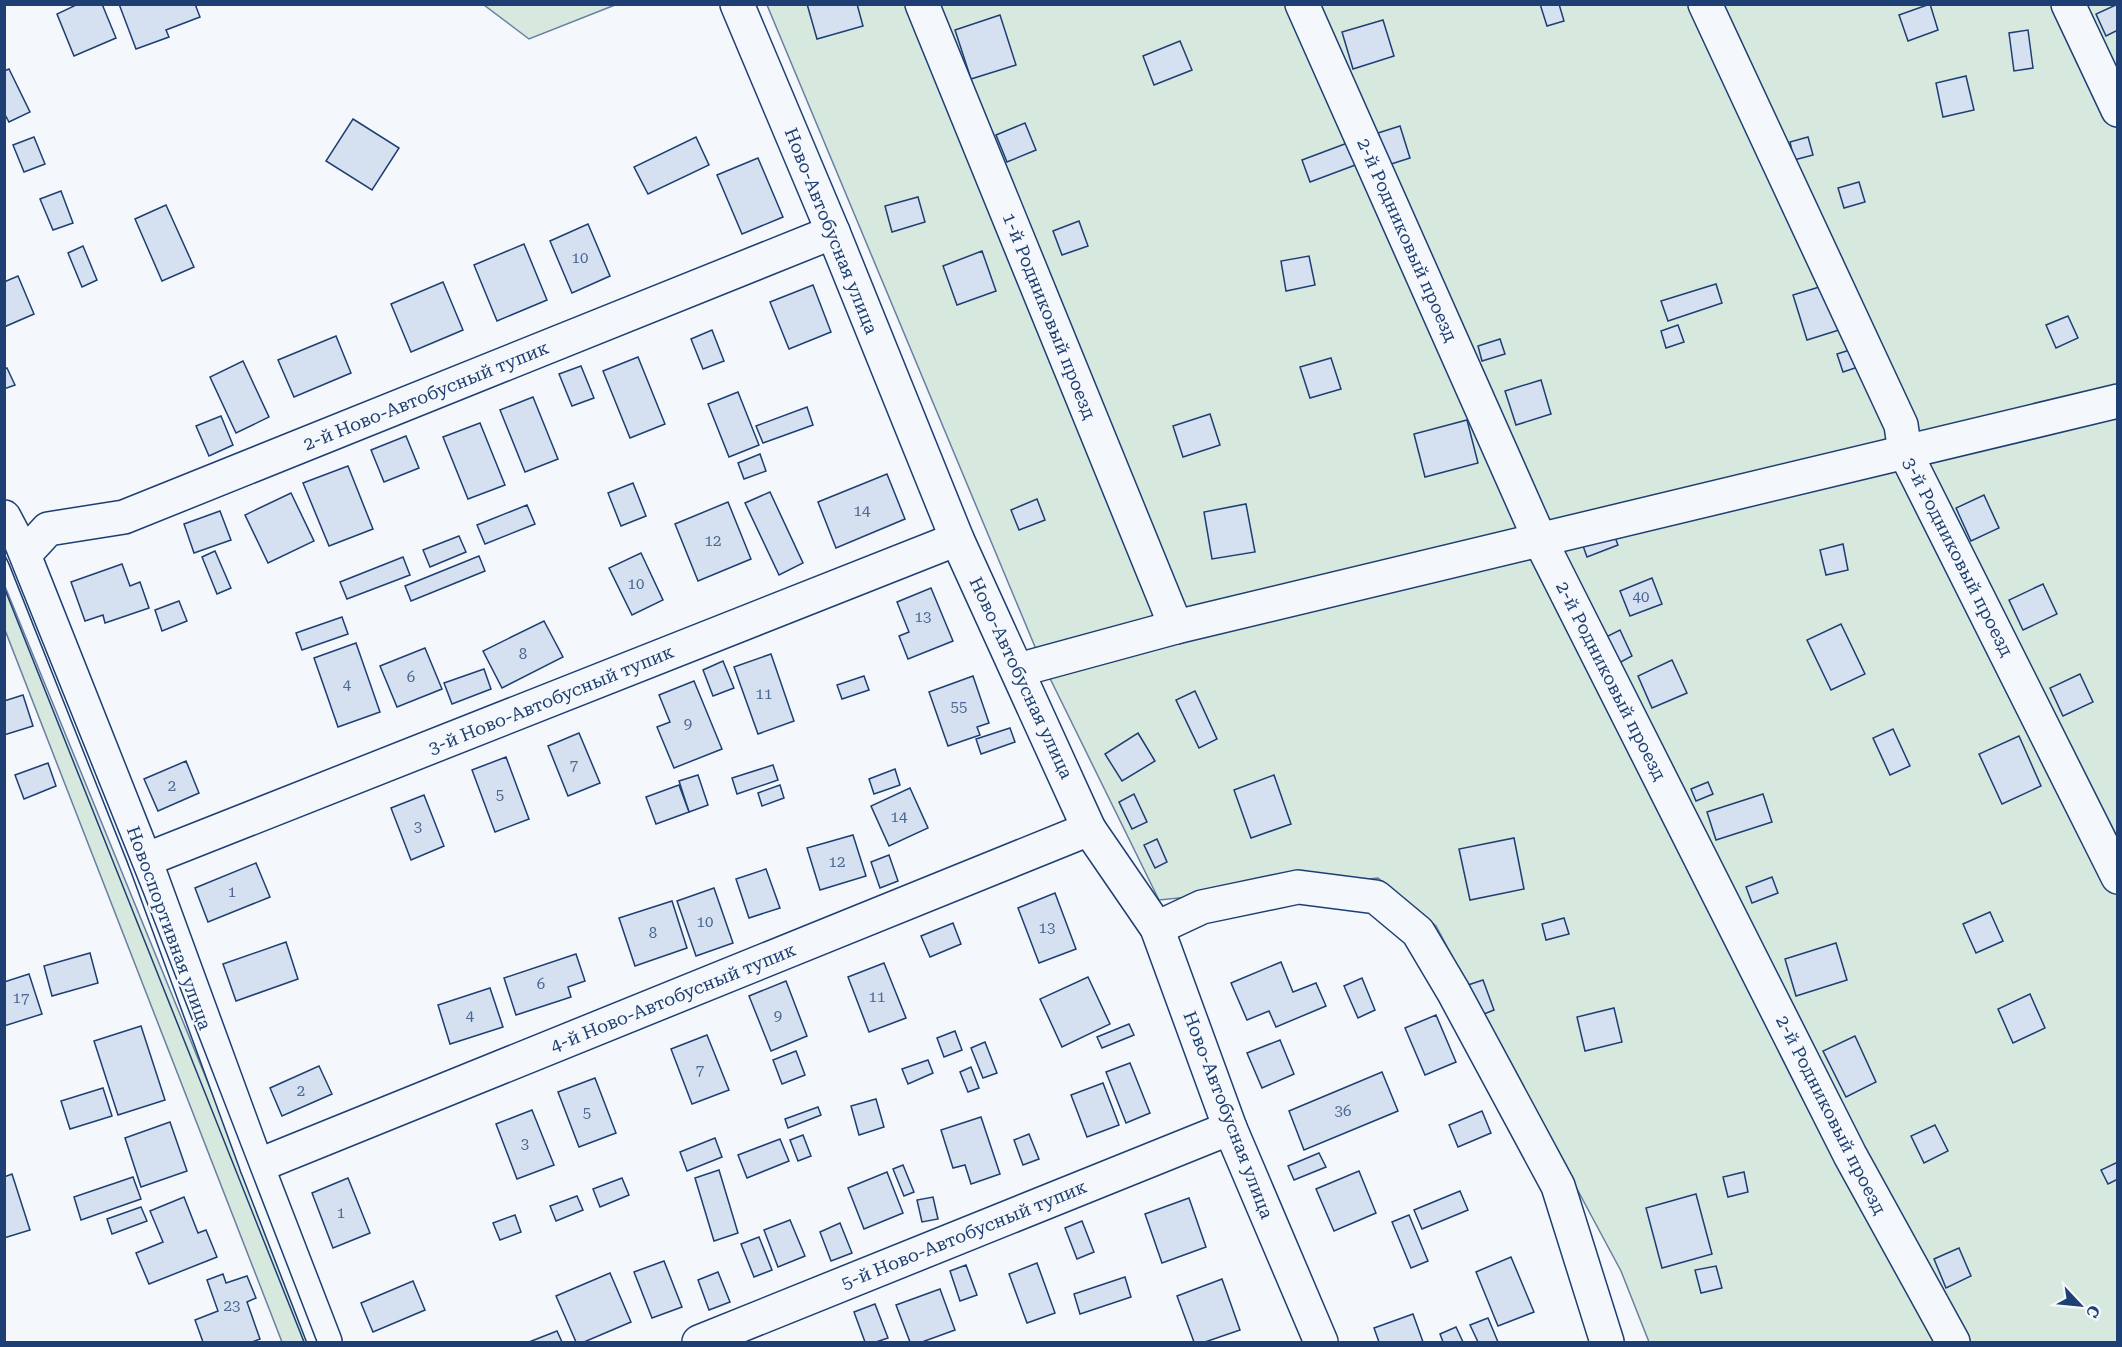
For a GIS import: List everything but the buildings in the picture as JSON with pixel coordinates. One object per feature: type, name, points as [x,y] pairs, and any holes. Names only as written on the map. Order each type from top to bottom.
[{"type":"street","name":"Ново-Автобусная улица","points":[[737,4],[833,232],[957,539],[1089,829],[1158,928],[1230,1128],[1321,1342]]},
{"type":"street","name":"1-й Родниковый проезд","points":[[922,4],[1176,627]]},
{"type":"street","name":"2-й Родниковый проезд","points":[[1302,4],[1540,540],[1850,1155],[1953,1342]]},
{"type":"street","name":"3-й Родниковый проезд","points":[[1705,4],[1901,425],[1905,452],[2118,877]]},
{"type":"street","points":[[2068,4],[2118,110]]},
{"type":"street","name":"2-й Ново-Автобусный тупик","points":[[24,555],[48,529],[124,517],[833,232]]},
{"type":"street","points":[[1018,670],[1176,627],[2118,401]]},
{"type":"street","name":"Новоспортивная улица","points":[[4,517],[24,555],[145,860],[324,1342]]},
{"type":"street","name":"3-й Ново-Автобусный тупик","points":[[145,860],[957,539]]},
{"type":"street","name":"4-й Ново-Автобусный тупик","points":[[257,1166],[1089,829]]},
{"type":"street","points":[[1158,928],[1202,907],[1298,887],[1376,897],[1418,932],[1453,991],[1558,1186],[1598,1340]]},
{"type":"street","name":"5-й Ново-Автобусный тупик","points":[[699,1342],[1230,1128]]},
{"type":"shaded area","points":[[484,5],[615,5],[529,39]]},
{"type":"shaded area","points":[[767,5],[2117,5],[2117,1342],[1649,1342],[1621,1271],[1436,926],[1378,878],[1159,900],[1038,654]]},
{"type":"shaded area","points":[[4,584],[314,1342],[282,1342],[5,630]]},
{"type":"tram line","points":[[4,546],[143,892],[317,1342]]},
{"type":"tram line","points":[[4,587],[304,1342]]}]
